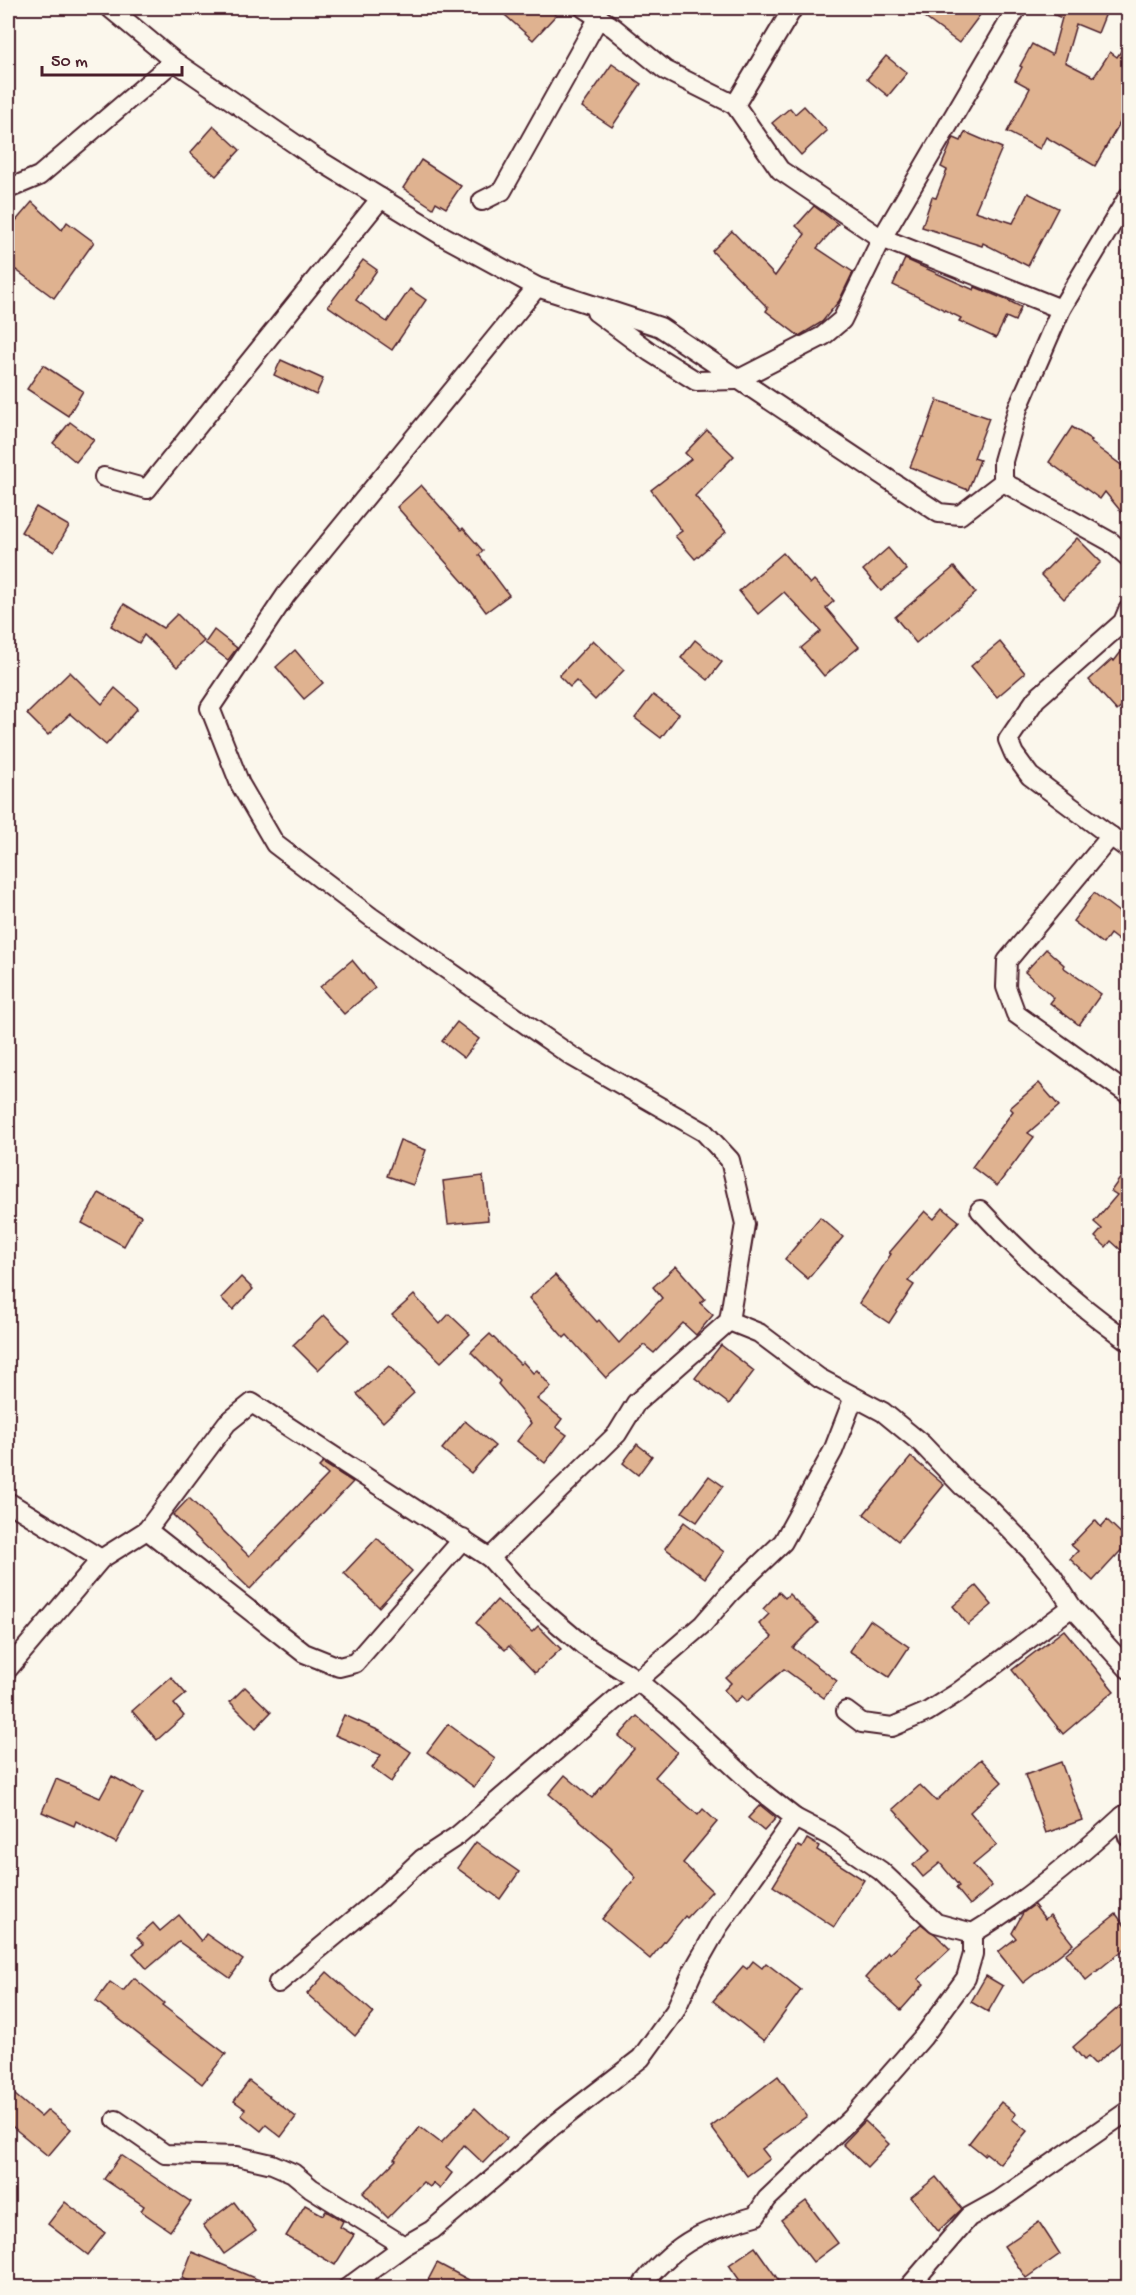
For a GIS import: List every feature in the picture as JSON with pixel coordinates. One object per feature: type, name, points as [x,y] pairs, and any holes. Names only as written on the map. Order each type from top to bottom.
[{"type":"street","points":[[110,8],[174,62],[317,159],[443,236],[537,287],[660,327],[939,513],[960,515],[1003,482]]},
{"type":"street","points":[[735,105],[793,8]]},
{"type":"street","points":[[582,302],[650,352],[696,381],[737,380],[823,336],[842,320],[882,238],[1017,8]]},
{"type":"street","points":[[482,201],[502,191],[592,13],[665,70],[735,105],[780,170],[882,238],[1061,309]]},
{"type":"street","points":[[8,189],[39,176],[174,62]]},
{"type":"street","points":[[1003,482],[1003,461],[1018,408],[1061,309],[1128,196]]},
{"type":"street","points":[[104,477],[147,489],[381,198]]},
{"type":"street","points":[[490,1558],[617,1434],[636,1403],[729,1321],[745,1224],[730,1160],[704,1132],[573,1057],[370,917],[275,844],[240,784],[210,708],[286,595],[537,287]]},
{"type":"street","points":[[1003,482],[1111,542],[1128,557]]},
{"type":"street","points":[[1128,610],[1123,622],[1036,699],[1008,740],[1014,754],[1030,776],[1128,849]]},
{"type":"street","points":[[1111,836],[1007,961],[1006,987],[1016,1014],[1128,1094]]},
{"type":"street","points":[[980,1210],[999,1231],[1052,1280],[1128,1341]]},
{"type":"street","points":[[729,1321],[759,1333],[819,1378],[883,1412],[922,1444],[962,1486],[986,1504],[1030,1550],[1052,1576],[1072,1607],[1128,1669]]},
{"type":"street","points":[[278,1983],[379,1899],[422,1859],[457,1836],[703,1624],[730,1593],[783,1542],[833,1451],[854,1397]]},
{"type":"street","points":[[8,1669],[101,1559],[147,1530],[227,1423],[252,1403],[490,1558],[524,1595],[584,1646],[637,1681],[672,1709],[758,1789],[795,1818],[830,1836],[881,1871],[936,1923],[973,1933],[1003,1915],[1126,1814]]},
{"type":"street","points":[[8,1502],[101,1559]]},
{"type":"street","points":[[147,1530],[304,1653],[339,1668],[355,1663],[463,1539]]},
{"type":"street","points":[[846,1711],[862,1723],[892,1727],[927,1712],[957,1694],[1072,1607]]},
{"type":"street","points":[[1126,1814],[1128,1837]]},
{"type":"street","points":[[347,2288],[404,2246],[432,2230],[549,2129],[641,2058],[675,2011],[693,1971],[718,1927],[795,1818]]},
{"type":"street","points":[[644,2282],[664,2258],[698,2235],[756,2216],[767,2199],[852,2118],[923,2037],[966,1978],[973,1954],[973,1933]]},
{"type":"street","points":[[908,2288],[969,2217],[1127,2119]]},
{"type":"street","points":[[116,2120],[165,2154],[237,2156],[272,2164],[293,2173],[310,2188],[404,2246]]},
{"type":"building","points":[[497,8],[548,8],[556,15],[533,40]]},
{"type":"building","points":[[912,8],[969,8],[980,15],[959,43]]},
{"type":"building","points":[[1038,8],[1108,8],[1098,33],[1076,24],[1065,62],[1094,77],[1110,52],[1117,57],[1128,41],[1128,109],[1095,166],[1046,137],[1040,149],[1007,132],[1030,88],[1015,80],[1022,67],[1020,66],[1032,44],[1052,55],[1062,18]]},
{"type":"building","points":[[886,56],[907,73],[888,96],[867,79]]},
{"type":"building","points":[[612,64],[641,84],[612,127],[582,107]]},
{"type":"building","points":[[804,106],[827,131],[801,155],[772,123],[790,108],[795,114]]},
{"type":"building","points":[[214,126],[240,150],[216,176],[190,153]]},
{"type":"building","points":[[965,132],[1002,148],[975,211],[1013,223],[1028,193],[1058,208],[1028,266],[983,243],[982,246],[922,227],[932,197],[936,198],[947,170],[941,167],[952,141],[954,138],[961,141]]},
{"type":"building","points":[[421,160],[461,186],[446,208],[436,202],[433,208],[403,188]]},
{"type":"building","points":[[32,202],[62,230],[67,222],[94,242],[54,298],[16,270],[8,278],[8,230]]},
{"type":"building","points":[[814,206],[838,224],[817,248],[853,272],[839,301],[822,322],[799,336],[766,311],[768,308],[712,251],[732,231],[775,276],[805,234],[796,226]]},
{"type":"building","points":[[905,259],[974,290],[975,287],[1021,307],[1015,321],[1006,317],[996,338],[959,321],[961,318],[893,285]]},
{"type":"building","points":[[363,260],[377,270],[356,300],[387,322],[410,289],[426,300],[392,350],[328,306]]},
{"type":"building","points":[[281,360],[323,379],[316,395],[274,375]]},
{"type":"building","points":[[43,365],[83,391],[68,416],[27,389]]},
{"type":"building","points":[[937,400],[989,418],[974,458],[980,460],[968,490],[910,467]]},
{"type":"building","points":[[70,422],[94,440],[76,462],[53,443]]},
{"type":"building","points":[[1072,427],[1092,440],[1090,442],[1128,470],[1128,520],[1105,492],[1100,499],[1049,462]]},
{"type":"building","points":[[707,430],[734,456],[695,496],[726,532],[695,559],[675,536],[682,531],[651,490],[691,459],[685,453]]},
{"type":"building","points":[[421,485],[483,551],[479,555],[509,595],[486,612],[465,584],[397,507]]},
{"type":"building","points":[[36,507],[69,526],[54,552],[21,532]]},
{"type":"building","points":[[1077,538],[1101,562],[1064,599],[1041,575]]},
{"type":"building","points":[[888,548],[907,570],[881,591],[863,570]]},
{"type":"building","points":[[783,553],[810,584],[814,580],[834,601],[826,608],[859,647],[824,676],[801,648],[821,631],[784,592],[758,614],[739,591]]},
{"type":"building","points":[[954,567],[976,593],[916,643],[895,617]]},
{"type":"building","points":[[124,604],[163,628],[177,614],[204,641],[177,667],[144,635],[139,643],[111,626]]},
{"type":"building","points":[[214,630],[237,648],[228,660],[205,643]]},
{"type":"building","points":[[593,640],[624,670],[595,700],[576,681],[570,687],[559,676]]},
{"type":"building","points":[[695,640],[722,662],[708,680],[681,658]]},
{"type":"building","points":[[1000,642],[1025,673],[997,697],[971,666]]},
{"type":"building","points":[[1128,643],[1128,701],[1117,711],[1089,680],[1112,659],[1114,661]]},
{"type":"building","points":[[295,650],[323,683],[304,699],[276,667]]},
{"type":"building","points":[[70,672],[102,704],[115,688],[138,708],[106,745],[70,714],[48,735],[27,714]]},
{"type":"building","points":[[653,695],[679,714],[661,738],[635,718]]},
{"type":"building","points":[[1094,893],[1128,919],[1128,948],[1110,934],[1103,944],[1073,921]]},
{"type":"building","points":[[1046,949],[1064,965],[1063,967],[1101,994],[1079,1025],[1050,1003],[1054,998],[1025,972]]},
{"type":"building","points":[[352,960],[375,988],[344,1014],[320,987]]},
{"type":"building","points":[[457,1022],[479,1039],[464,1058],[442,1041]]},
{"type":"building","points":[[1039,1083],[1059,1106],[1028,1133],[1034,1137],[997,1186],[972,1167],[1013,1111],[1010,1108]]},
{"type":"building","points":[[400,1140],[426,1150],[413,1185],[387,1176]]},
{"type":"building","points":[[1128,1167],[1128,1243],[1122,1251],[1111,1241],[1106,1247],[1095,1237],[1102,1229],[1094,1222],[1117,1195],[1111,1191]]},
{"type":"building","points":[[483,1176],[488,1220],[448,1224],[443,1181]]},
{"type":"building","points":[[99,1193],[141,1216],[124,1246],[82,1223]]},
{"type":"building","points":[[943,1208],[959,1221],[908,1281],[914,1285],[889,1323],[859,1303],[891,1254],[889,1253],[925,1211],[934,1219]]},
{"type":"building","points":[[820,1217],[843,1237],[808,1279],[785,1259]]},
{"type":"building","points":[[676,1266],[705,1299],[700,1303],[713,1315],[696,1335],[683,1323],[654,1353],[644,1345],[606,1378],[567,1335],[564,1338],[529,1298],[555,1275],[619,1343],[662,1298],[653,1287]]},
{"type":"building","points":[[241,1277],[253,1289],[233,1310],[221,1298]]},
{"type":"building","points":[[414,1295],[440,1324],[449,1314],[470,1334],[441,1362],[392,1315]]},
{"type":"building","points":[[324,1315],[349,1340],[318,1370],[293,1345]]},
{"type":"building","points":[[490,1334],[520,1364],[523,1362],[533,1373],[537,1370],[551,1387],[537,1399],[562,1419],[556,1427],[567,1435],[545,1463],[517,1441],[531,1423],[498,1384],[500,1381],[471,1352]]},
{"type":"building","points":[[721,1345],[754,1371],[729,1404],[695,1378]]},
{"type":"building","points":[[389,1366],[414,1393],[383,1422],[357,1394]]},
{"type":"building","points":[[465,1421],[495,1446],[471,1473],[442,1449]]},
{"type":"building","points":[[637,1444],[652,1456],[638,1475],[623,1463]]},
{"type":"building","points":[[911,1457],[944,1485],[898,1541],[864,1514]]},
{"type":"building","points":[[323,1463],[353,1482],[250,1589],[173,1515],[189,1498],[249,1556],[328,1475],[319,1467]]},
{"type":"building","points":[[709,1476],[723,1486],[697,1522],[682,1512]]},
{"type":"building","points":[[1095,1520],[1101,1527],[1107,1520],[1128,1540],[1128,1543],[1093,1581],[1070,1559],[1078,1551],[1071,1545]]},
{"type":"building","points":[[684,1522],[724,1552],[705,1578],[665,1548]]},
{"type":"building","points":[[377,1538],[412,1571],[379,1607],[344,1573]]},
{"type":"building","points":[[976,1586],[992,1605],[968,1625],[953,1606]]},
{"type":"building","points":[[779,1592],[785,1598],[789,1594],[818,1623],[793,1648],[837,1681],[824,1698],[784,1669],[747,1701],[742,1696],[735,1702],[724,1690],[731,1683],[726,1678],[772,1637],[759,1624],[769,1614],[763,1609]]},
{"type":"building","points":[[497,1600],[532,1632],[538,1626],[561,1649],[535,1673],[509,1646],[505,1650],[476,1623]]},
{"type":"building","points":[[870,1620],[909,1647],[889,1677],[849,1651]]},
{"type":"building","points":[[1064,1630],[1114,1691],[1063,1734],[1012,1670]]},
{"type":"building","points":[[171,1677],[186,1694],[174,1704],[184,1716],[157,1740],[132,1711]]},
{"type":"building","points":[[245,1687],[271,1712],[256,1728],[230,1702]]},
{"type":"building","points":[[344,1715],[380,1731],[411,1752],[391,1782],[372,1768],[381,1755],[335,1735]]},
{"type":"building","points":[[637,1716],[677,1752],[655,1777],[698,1815],[703,1809],[717,1822],[683,1863],[712,1891],[687,1918],[685,1916],[650,1959],[602,1919],[636,1878],[611,1850],[612,1848],[549,1794],[565,1775],[592,1798],[634,1749],[619,1736]]},
{"type":"building","points":[[448,1724],[495,1759],[474,1787],[427,1752]]},
{"type":"building","points":[[981,1759],[1002,1782],[970,1812],[997,1845],[973,1865],[992,1886],[970,1905],[956,1888],[959,1886],[940,1863],[923,1877],[913,1865],[931,1850],[893,1809],[920,1785],[936,1801]]},
{"type":"building","points":[[1061,1762],[1082,1820],[1046,1833],[1025,1775]]},
{"type":"building","points":[[112,1776],[143,1793],[116,1843],[76,1821],[74,1826],[42,1812],[56,1779],[100,1798]]},
{"type":"building","points":[[760,1805],[776,1818],[764,1831],[748,1818]]},
{"type":"building","points":[[807,1839],[819,1846],[817,1850],[864,1880],[834,1927],[773,1886],[798,1846],[802,1848]]},
{"type":"building","points":[[476,1842],[519,1872],[500,1899],[457,1868]]},
{"type":"building","points":[[1034,1905],[1045,1919],[1050,1915],[1073,1944],[1023,1983],[998,1952],[1016,1938],[1012,1933],[1023,1913]]},
{"type":"building","points":[[1116,1914],[1128,1930],[1128,1946],[1086,1980],[1065,1954]]},
{"type":"building","points":[[179,1915],[201,1941],[206,1934],[243,1960],[230,1978],[179,1942],[147,1969],[133,1953],[144,1944],[137,1937],[153,1923],[160,1931]]},
{"type":"building","points":[[921,1924],[950,1949],[918,1979],[924,1984],[901,2010],[865,1978],[888,1952],[889,1954]]},
{"type":"building","points":[[753,1961],[762,1968],[766,1963],[801,1990],[764,2041],[713,2001],[743,1966],[747,1969]]},
{"type":"building","points":[[327,1972],[374,2013],[355,2036],[307,1994]]},
{"type":"building","points":[[986,1976],[1003,1986],[988,2012],[971,2002]]},
{"type":"building","points":[[134,1978],[164,2003],[162,2005],[226,2054],[202,2084],[96,2001],[110,1982],[123,1991]]},
{"type":"building","points":[[1128,1999],[1128,2036],[1095,2064],[1088,2057],[1084,2060],[1073,2047]]},
{"type":"building","points":[[778,2076],[807,2116],[762,2149],[770,2159],[747,2176],[711,2127]]},
{"type":"building","points":[[249,2081],[296,2117],[281,2137],[266,2125],[261,2131],[241,2115],[245,2109],[234,2101]]},
{"type":"building","points":[[8,2089],[41,2117],[48,2110],[71,2129],[48,2156],[8,2123]]},
{"type":"building","points":[[1001,2102],[1016,2114],[1012,2119],[1027,2131],[1000,2164],[969,2143]]},
{"type":"building","points":[[475,2108],[507,2138],[483,2163],[464,2145],[446,2168],[452,2173],[440,2189],[433,2183],[430,2187],[423,2182],[388,2218],[363,2193],[396,2160],[394,2159],[420,2127],[441,2143]]},
{"type":"building","points":[[865,2121],[889,2144],[867,2167],[843,2144]]},
{"type":"building","points":[[121,2155],[191,2202],[170,2231],[141,2211],[144,2206],[104,2179]]},
{"type":"building","points":[[936,2177],[962,2209],[938,2231],[911,2197]]},
{"type":"building","points":[[806,2201],[838,2243],[813,2262],[781,2220]]},
{"type":"building","points":[[65,2202],[105,2233],[88,2255],[48,2224]]},
{"type":"building","points":[[234,2202],[256,2231],[224,2254],[203,2225]]},
{"type":"building","points":[[305,2205],[323,2215],[326,2211],[343,2221],[340,2227],[354,2235],[335,2265],[286,2236]]},
{"type":"building","points":[[1039,2222],[1060,2254],[1026,2278],[1004,2246]]},
{"type":"building","points":[[755,2247],[784,2288],[745,2288],[729,2265]]},
{"type":"building","points":[[192,2252],[276,2288],[205,2288],[182,2278]]},
{"type":"building","points":[[437,2263],[484,2288],[424,2288]]}]
